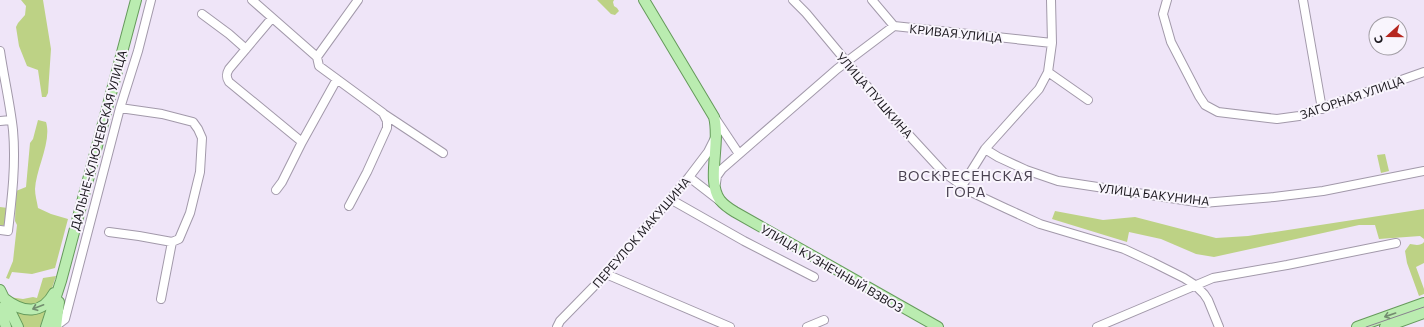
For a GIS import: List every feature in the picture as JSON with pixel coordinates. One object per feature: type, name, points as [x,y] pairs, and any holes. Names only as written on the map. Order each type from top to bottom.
[{"type":"main road","name":"ДАЛЬНЕ-КЛЮЧЕВСКАЯ УЛИЦА","points":[[53,327],[61,280],[136,0]]},
{"type":"main road","points":[[644,0],[714,117],[717,132],[713,174],[716,191],[720,200],[727,206]]},
{"type":"main road","name":"УЛИЦА КУЗНЕЧНЫЙ ВЗВОЗ","points":[[727,206],[735,212],[938,327]]},
{"type":"main road","points":[[3,304],[25,310],[39,307],[51,299],[61,280]]},
{"type":"main road","points":[[0,290],[6,327]]},
{"type":"main road","points":[[1357,327],[1424,303]]},
{"type":"main road","points":[[3,304],[18,327]]},
{"type":"main road","points":[[1385,327],[1424,313]]},
{"type":"street","points":[[53,327],[65,319],[120,108],[152,0]]},
{"type":"street","points":[[252,0],[317,58],[319,66],[383,113],[443,153]]},
{"type":"street","points":[[317,58],[358,0]]},
{"type":"street","name":"УЛИЦА ПУШКИНА","points":[[793,0],[806,13],[896,122],[938,167],[962,186],[1004,208],[1040,224],[1124,249],[1196,285]]},
{"type":"street","name":"КРИВАЯ УЛИЦА","points":[[872,0],[894,26],[1052,43]]},
{"type":"street","points":[[962,186],[985,149],[1039,88],[1048,72],[1052,43],[1051,0]]},
{"type":"street","name":"ЗАГОРНАЯ УЛИЦА","points":[[1166,0],[1163,14],[1171,42],[1199,96],[1205,104],[1218,112],[1277,119],[1299,116],[1424,72]]},
{"type":"street","points":[[1303,0],[1322,109]]},
{"type":"street","points":[[202,14],[246,49]]},
{"type":"street","points":[[272,18],[229,69],[226,75],[230,82],[302,142]]},
{"type":"street","points":[[716,191],[717,176],[722,169],[837,68],[894,26]]},
{"type":"street","points":[[0,51],[6,77],[13,131],[14,176],[8,231],[0,230]]},
{"type":"street","points":[[1048,72],[1088,100]]},
{"type":"street","points":[[276,190],[282,182],[337,79]]},
{"type":"street","points":[[109,232],[172,242],[179,239],[190,213],[200,172],[202,138],[193,122],[162,114],[120,108]]},
{"type":"street","points":[[349,206],[367,172],[387,128],[387,121],[383,113]]},
{"type":"street","points":[[714,117],[739,154]]},
{"type":"street","points":[[0,121],[11,120]]},
{"type":"street","name":"ПЕРЕУЛОК МАКУШИНА","points":[[557,327],[560,321],[606,274],[689,177],[708,152],[717,132]]},
{"type":"street","name":"УЛИЦА БАКУНИНА","points":[[985,149],[998,158],[1058,181],[1203,203],[1323,191],[1424,172]]},
{"type":"street","points":[[689,177],[727,206]]},
{"type":"street","points":[[670,199],[744,241],[814,277]]},
{"type":"street","points":[[161,299],[172,242]]},
{"type":"street","points":[[1097,327],[1213,278],[1396,243]]},
{"type":"street","points":[[606,274],[730,327]]},
{"type":"street","points":[[1196,285],[1208,300],[1219,327]]},
{"type":"street","points":[[807,327],[824,320]]},
{"type":"green space","points":[[21,0],[43,0],[51,49],[48,93],[46,97],[42,97],[38,70],[27,66],[19,46],[16,27],[25,15],[26,6]]},
{"type":"green space","points":[[597,0],[614,0],[614,6],[619,11],[615,15],[611,14]]},
{"type":"green space","points":[[38,120],[46,122],[47,138],[36,181],[35,189],[38,208],[68,219],[55,268],[32,274],[12,272],[9,279],[6,278],[13,261],[17,225],[15,221],[16,191],[26,187],[30,143],[33,139]]},
{"type":"green space","points":[[1385,154],[1389,171],[1381,173],[1377,155]]},
{"type":"green space","points":[[0,207],[8,208],[7,223],[2,226],[0,226]]},
{"type":"green space","points":[[1424,209],[1424,239],[1420,236],[1379,239],[1375,225],[1359,225],[1214,257],[1196,254],[1161,239],[1129,232],[1127,242],[1052,219],[1055,211],[1103,220],[1135,217],[1216,238],[1248,236]]},
{"type":"green space","points":[[1424,242],[1424,263],[1416,267],[1424,289],[1424,294],[1419,296],[1407,263],[1405,251],[1410,244],[1420,245]]},
{"type":"green space","points":[[56,276],[51,291],[44,302],[24,307],[9,297],[23,299],[33,297],[37,298],[43,278]]},
{"type":"green space","points":[[46,309],[40,327],[22,327],[16,312],[31,315]]},
{"type":"tram line","points":[[1366,327],[1424,307]]},
{"type":"district","name":"ВОСКРЕСЕНСКАЯ ГОРА","points":[[966,184]]}]
